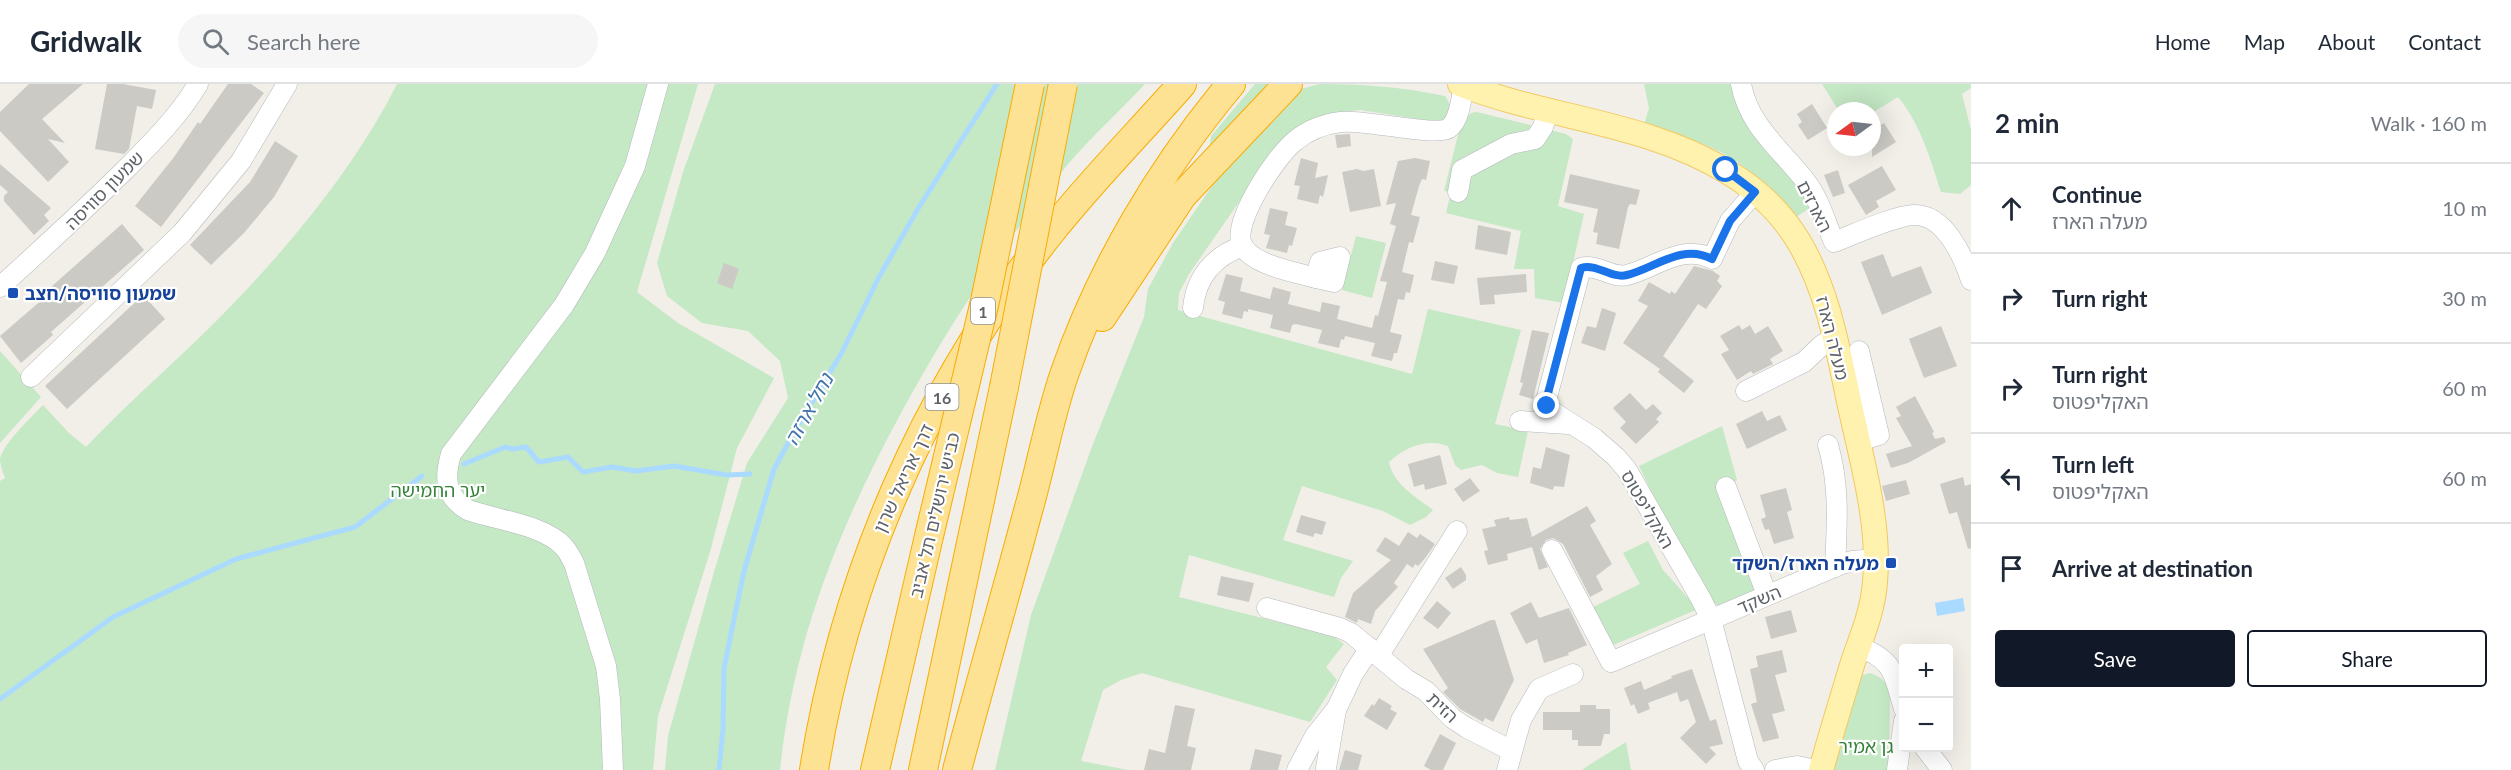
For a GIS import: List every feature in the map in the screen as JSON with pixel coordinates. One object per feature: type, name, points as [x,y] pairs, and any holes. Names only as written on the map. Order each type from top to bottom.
[{"type":"highway","name":"כביש ירושלים תל אביב","points":[[875,770],[985,301],[1030,84]]},
{"type":"highway","name":"1","points":[[923,770],[1004,387],[1063,84]]},
{"type":"highway","name":"דרך אריאל שרון","points":[[814,770],[828,699],[856,594],[883,517],[923,431],[970,347],[1042,243],[1075,201],[1182,84]]},
{"type":"highway","points":[[957,770],[1064,374],[1095,298],[1132,227],[1193,134],[1231,84]]},
{"type":"highway","points":[[1064,374],[1182,196],[1288,84]]},
{"type":"main road","name":"מעלה הארז","points":[[1468,85],[1671,145],[1726,170],[1755,192],[1783,220],[1798,240],[1821,288],[1834,338],[1872,512],[1876,559],[1872,603],[1821,770]]},
{"type":"street","name":"שמעון סוויסה","points":[[0,287],[87,208],[139,155],[166,127],[198,84]]},
{"type":"street","points":[[31,377],[182,233],[241,161],[287,84]]},
{"type":"street","points":[[613,770],[606,666],[574,563],[565,548],[555,539],[540,532],[468,510],[458,504],[450,494],[446,479],[451,454],[564,305],[595,253],[634,166],[658,84]]},
{"type":"street","name":"הארזים","points":[[1741,84],[1755,123],[1811,190],[1834,242],[1903,218],[1923,216],[1932,220],[1947,234],[1959,253],[1971,280]]},
{"type":"street","name":"מעלה הארז","points":[[1243,246],[1240,227],[1245,213],[1282,155],[1295,140],[1321,126],[1342,122],[1366,122],[1433,131],[1445,130],[1450,127],[1456,117],[1468,85]]},
{"type":"street","points":[[1458,192],[1462,170],[1511,144],[1535,138],[1543,127],[1548,110]]},
{"type":"street","name":"האקליפטוס","points":[[1754,770],[1748,761],[1711,619],[1627,470],[1606,447],[1550,410],[1546,401],[1581,268],[1590,266],[1623,276],[1682,254],[1695,253],[1712,259],[1730,221],[1755,192]]},
{"type":"street","points":[[1193,308],[1196,289],[1214,261],[1225,253],[1243,246],[1250,256],[1257,260],[1316,278]]},
{"type":"street","points":[[1746,391],[1804,362],[1822,345],[1834,338]]},
{"type":"street","points":[[1857,441],[1879,435],[1859,351]]},
{"type":"street","points":[[1520,421],[1574,425]]},
{"type":"street","points":[[1828,445],[1838,503],[1835,567]]},
{"type":"street","points":[[1726,487],[1767,595]]},
{"type":"street","points":[[1297,770],[1315,736],[1336,710],[1353,674],[1374,652],[1457,531]]},
{"type":"street","name":"השקד","points":[[1552,550],[1611,662],[1835,567],[1852,561],[1876,559]]},
{"type":"street","name":"הזית","points":[[1268,608],[1352,633],[1406,679],[1426,691],[1452,718],[1509,761]]},
{"type":"street","points":[[1858,647],[1873,652],[1888,665],[1896,678],[1901,698]]},
{"type":"street","points":[[1509,761],[1521,720],[1539,689],[1573,674]]},
{"type":"street","points":[[1326,768],[1336,710]]},
{"type":"street","points":[[1897,770],[1900,752]]},
{"type":"street","points":[[1929,752],[1942,770]]},
{"type":"street","points":[[1775,770],[1797,766],[1815,770]]},
{"type":"green space","name":"יער החמישה","points":[[397,84],[698,84],[637,292],[678,323],[774,378],[737,448],[710,552],[658,716],[653,770],[0,770],[0,481],[5,478],[0,459],[7,445],[18,430],[43,405],[69,433],[86,447],[212,325],[277,256],[343,173],[363,144]]},
{"type":"green space","points":[[715,84],[1145,84],[1078,153],[1022,223],[957,317],[900,415],[857,501],[822,587],[796,675],[780,770],[665,770],[668,736],[747,463],[788,398],[780,361],[748,331],[702,323],[667,296],[657,263],[683,172]]},
{"type":"green space","points":[[1255,84],[1273,84],[1209,152],[1211,136]]},
{"type":"green space","points":[[1320,84],[1383,87],[1445,96],[1450,111],[1447,117],[1438,122],[1360,110],[1331,113],[1319,118],[1264,166],[1189,274],[1179,293],[1178,310],[1412,374],[1428,309],[1521,330],[1495,424],[1528,431],[1518,477],[1497,473],[1482,465],[1461,470],[1455,465],[1448,446],[1432,443],[1409,448],[1389,462],[1391,470],[1406,489],[1433,510],[1426,517],[1410,525],[1383,511],[1302,486],[1283,540],[1353,561],[1341,578],[1334,597],[1189,555],[1179,597],[1333,636],[1344,644],[1326,667],[1337,680],[1310,722],[1142,673],[1121,680],[1103,690],[1081,761],[1128,770],[995,770],[1031,615],[1093,444],[1144,317],[1148,289],[1173,243],[1232,157],[1296,90]]},
{"type":"green space","points":[[1644,84],[1737,84],[1806,197],[1810,208],[1793,219],[1761,182],[1729,157],[1691,139],[1644,125],[1649,108]]},
{"type":"green space","points":[[1822,84],[1971,84],[1971,88],[1962,94],[1971,130],[1971,185],[1960,194],[1941,192],[1919,130],[1898,97],[1881,107],[1881,102],[1833,102]]},
{"type":"green space","points":[[1477,112],[1566,134],[1573,139],[1558,206],[1584,214],[1564,303],[1535,298],[1534,269],[1514,269],[1521,231],[1446,213],[1451,192],[1444,191],[1461,123],[1471,113]]},
{"type":"green space","points":[[1356,236],[1386,243],[1372,298],[1342,290]]},
{"type":"green space","points":[[0,351],[41,397],[0,443]]},
{"type":"green space","points":[[1722,426],[1737,480],[1716,490],[1756,592],[1721,608],[1712,601],[1662,513],[1639,466]]},
{"type":"green space","points":[[1648,541],[1663,570],[1698,609],[1611,646],[1591,608],[1640,584],[1623,553]]},
{"type":"green space","name":"גן אמיר","points":[[1870,673],[1884,681],[1890,695],[1889,770],[1834,770],[1858,682],[1863,675]]},
{"type":"green space","points":[[1626,742],[1631,770],[1582,770],[1586,767]]},
{"type":"water","points":[[1963,598],[1965,611],[1937,616],[1935,603]]},
{"type":"building","points":[[29,84],[83,84],[42,119],[65,143],[48,139],[69,162],[48,182],[0,131],[0,112]]},
{"type":"building","points":[[107,84],[123,84],[156,90],[152,109],[137,106],[129,149],[124,154],[95,149]]},
{"type":"building","points":[[228,84],[251,84],[264,93],[161,227],[135,206],[174,157],[198,122],[200,124]]},
{"type":"building","points":[[1812,104],[1827,128],[1808,140],[1798,125],[1802,122],[1797,114]]},
{"type":"building","points":[[1884,123],[1896,142],[1881,151],[1881,125]]},
{"type":"building","points":[[1350,134],[1351,146],[1337,148],[1335,135]]},
{"type":"building","points":[[275,141],[298,156],[274,197],[244,233],[211,265],[190,245],[250,182]]},
{"type":"building","points":[[1301,158],[1318,163],[1315,178],[1328,175],[1323,197],[1320,195],[1318,204],[1297,199],[1300,186],[1294,185]]},
{"type":"building","points":[[1415,158],[1430,161],[1426,180],[1422,179],[1419,186],[1411,215],[1420,217],[1413,243],[1409,242],[1402,272],[1414,275],[1410,293],[1406,292],[1404,300],[1398,299],[1390,332],[1402,335],[1392,361],[1371,356],[1375,343],[1345,336],[1344,340],[1341,339],[1339,348],[1318,343],[1322,330],[1296,324],[1292,325],[1290,333],[1270,328],[1273,315],[1248,309],[1248,312],[1244,311],[1242,319],[1222,314],[1225,302],[1218,300],[1226,274],[1243,278],[1240,291],[1270,299],[1273,287],[1291,292],[1288,304],[1320,312],[1322,302],[1340,306],[1337,319],[1372,328],[1375,315],[1378,316],[1387,282],[1380,281],[1396,226],[1390,224],[1396,203],[1386,205],[1398,161]]},
{"type":"building","points":[[0,164],[51,208],[44,215],[49,221],[34,235],[4,201],[4,196],[8,192],[0,185]]},
{"type":"building","points":[[1882,166],[1896,190],[1876,201],[1879,207],[1866,215],[1848,185]]},
{"type":"building","points":[[1357,169],[1363,171],[1374,169],[1381,206],[1350,212],[1342,172]]},
{"type":"building","points":[[1838,170],[1845,193],[1833,197],[1824,175]]},
{"type":"building","points":[[1570,174],[1640,190],[1636,205],[1630,204],[1628,207],[1619,249],[1596,244],[1598,233],[1593,232],[1598,209],[1564,202]]},
{"type":"building","points":[[1270,208],[1288,212],[1285,225],[1297,228],[1292,246],[1289,245],[1287,253],[1266,248],[1270,235],[1264,234]]},
{"type":"building","points":[[122,224],[144,250],[51,332],[53,335],[21,363],[0,336]]},
{"type":"building","points":[[1478,225],[1511,232],[1507,255],[1475,249]]},
{"type":"building","points":[[1883,254],[1892,277],[1921,266],[1932,293],[1882,315],[1861,262]]},
{"type":"building","points":[[1435,261],[1458,266],[1454,284],[1431,280]]},
{"type":"building","points":[[724,263],[739,269],[732,289],[717,283]]},
{"type":"building","points":[[1694,266],[1713,271],[1720,276],[1717,281],[1722,286],[1706,309],[1698,304],[1663,356],[1694,381],[1684,393],[1658,372],[1660,369],[1623,343],[1648,306],[1638,301],[1649,282],[1670,294],[1671,291],[1675,294]]},
{"type":"building","points":[[1526,274],[1527,292],[1494,295],[1495,304],[1480,305],[1477,278]]},
{"type":"building","points":[[143,295],[165,319],[67,409],[45,386]]},
{"type":"building","points":[[1602,308],[1616,313],[1605,351],[1581,343],[1587,326],[1596,328]]},
{"type":"building","points":[[1739,325],[1742,330],[1750,325],[1755,334],[1768,326],[1783,351],[1770,359],[1773,364],[1753,374],[1751,371],[1737,380],[1721,354],[1729,350],[1720,336]]},
{"type":"building","points":[[1941,326],[1957,366],[1924,378],[1909,339]]},
{"type":"building","points":[[1532,330],[1549,333],[1533,399],[1519,395]]},
{"type":"building","points":[[1630,393],[1646,410],[1653,404],[1662,413],[1656,419],[1659,422],[1636,444],[1620,428],[1626,422],[1613,408]]},
{"type":"building","points":[[1915,396],[1934,432],[1932,433],[1935,439],[1944,437],[1946,442],[1908,463],[1891,468],[1886,454],[1912,446],[1896,418],[1901,416],[1896,407]]},
{"type":"building","points":[[1762,411],[1767,421],[1780,415],[1787,430],[1747,449],[1736,424]]},
{"type":"building","points":[[1546,447],[1570,455],[1564,487],[1554,486],[1553,490],[1530,483],[1533,467],[1541,469]]},
{"type":"building","points":[[1440,455],[1447,484],[1425,490],[1424,484],[1414,487],[1408,464]]},
{"type":"building","points":[[1963,477],[1965,486],[1971,484],[1971,548],[1968,549],[1957,512],[1949,514],[1940,484]]},
{"type":"building","points":[[1470,478],[1480,491],[1463,502],[1454,489]]},
{"type":"building","points":[[1906,480],[1910,494],[1886,501],[1882,486]]},
{"type":"building","points":[[1786,488],[1792,510],[1787,512],[1794,538],[1774,544],[1769,529],[1765,530],[1761,519],[1766,517],[1760,495]]},
{"type":"building","points":[[1587,506],[1596,521],[1590,525],[1612,564],[1596,576],[1603,590],[1590,597],[1563,544],[1553,538],[1546,540],[1540,549],[1548,567],[1539,570],[1532,547],[1507,554],[1508,560],[1488,565],[1484,551],[1488,550],[1482,529],[1496,526],[1494,520],[1509,517],[1510,520],[1527,518],[1532,537]]},
{"type":"building","points":[[1301,515],[1326,522],[1322,535],[1315,533],[1313,537],[1296,532]]},
{"type":"building","points":[[1408,532],[1417,538],[1420,534],[1435,544],[1418,566],[1415,564],[1413,568],[1407,564],[1394,583],[1398,587],[1375,611],[1371,624],[1358,619],[1357,623],[1345,617],[1353,593],[1391,560],[1376,551],[1385,537],[1399,546]]},
{"type":"building","points":[[1461,567],[1466,580],[1453,589],[1445,578]]},
{"type":"building","points":[[1221,576],[1254,583],[1249,602],[1217,595]]},
{"type":"building","points":[[1437,601],[1451,613],[1438,629],[1423,618]]},
{"type":"building","points":[[1531,602],[1539,618],[1569,608],[1587,645],[1568,653],[1569,655],[1544,663],[1537,639],[1526,644],[1510,613]]},
{"type":"building","points":[[1791,610],[1797,632],[1771,639],[1765,617]]},
{"type":"building","points":[[1495,620],[1514,680],[1493,722],[1485,718],[1483,722],[1460,709],[1443,692],[1448,688],[1423,649]]},
{"type":"building","points":[[1782,650],[1787,672],[1775,675],[1785,711],[1772,714],[1779,738],[1763,742],[1751,704],[1757,702],[1750,669],[1758,667],[1756,656]]},
{"type":"building","points":[[1692,669],[1710,721],[1716,719],[1723,744],[1709,747],[1716,754],[1706,764],[1680,738],[1696,722],[1688,699],[1680,702],[1677,692],[1648,703],[1650,709],[1638,714],[1634,704],[1631,706],[1624,688],[1641,681],[1644,690],[1672,678],[1671,676]]},
{"type":"building","points":[[1379,698],[1392,706],[1390,709],[1397,713],[1387,730],[1364,716]]},
{"type":"building","points":[[1175,705],[1195,709],[1187,746],[1196,748],[1191,770],[1144,770],[1149,749],[1165,753]]},
{"type":"building","points":[[1580,705],[1596,705],[1596,709],[1610,709],[1610,734],[1604,734],[1601,746],[1578,746],[1578,740],[1572,740],[1572,730],[1543,730],[1543,712],[1580,712]]},
{"type":"building","points":[[1440,734],[1456,743],[1443,770],[1431,770],[1424,766]]},
{"type":"building","points":[[1255,749],[1282,755],[1278,770],[1250,770]]},
{"type":"building","points":[[1345,750],[1362,755],[1358,770],[1339,770]]},
{"type":"waterway","name":"נחל ארזה","points":[[719,770],[723,730],[724,668],[744,571],[774,469],[841,354],[879,277],[919,207],[997,84]]},
{"type":"waterway","points":[[464,464],[505,447],[512,449],[526,447],[539,462],[568,457],[583,472],[612,467],[636,471],[674,466],[727,475],[750,474]]},
{"type":"waterway","points":[[0,699],[113,617],[236,559],[355,527],[422,476]]},
{"type":"place","name":"שמעון סוויסה/חצב","points":[[13,293]]},
{"type":"place","name":"מעלה הארז/השקד","points":[[1891,563]]},
{"type":"route","points":[[1547,406],[1546,401],[1581,268],[1590,266],[1623,276],[1682,254],[1695,253],[1712,259],[1730,221],[1755,192],[1726,170]]}]
